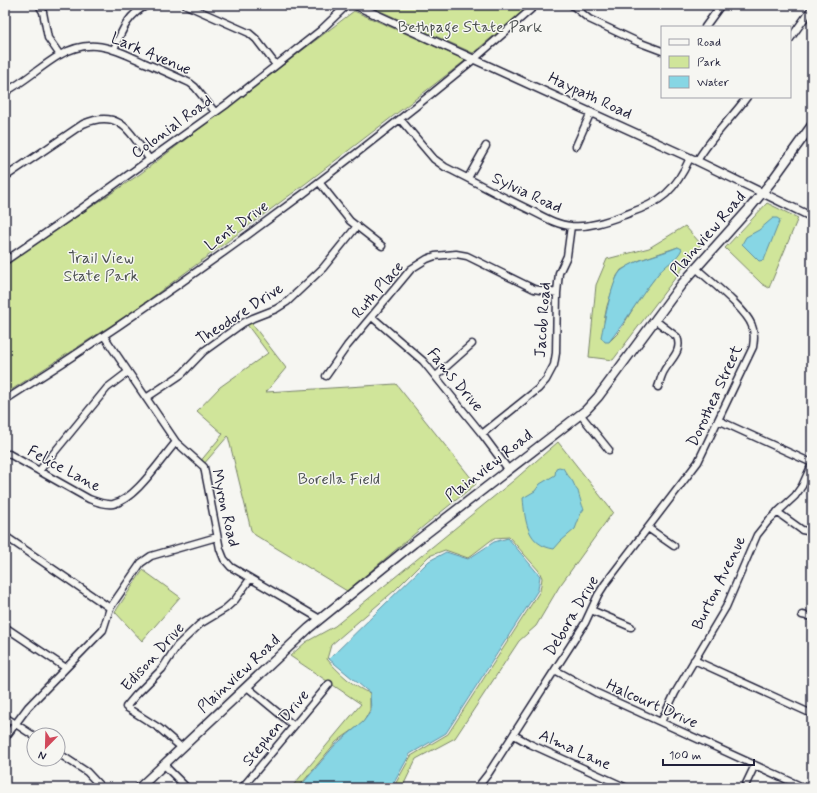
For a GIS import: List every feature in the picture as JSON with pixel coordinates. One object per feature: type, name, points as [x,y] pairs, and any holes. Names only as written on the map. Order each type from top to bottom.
[{"type":"main road","name":"Plainview Road","points":[[139,788],[320,619],[508,469],[580,414],[598,397],[682,285],[762,193],[812,126]]},
{"type":"street","points":[[39,5],[48,38],[60,55]]},
{"type":"street","points":[[114,49],[124,27],[131,17],[141,8],[148,5]]},
{"type":"street","points":[[186,5],[249,33],[256,39],[276,65]]},
{"type":"street","name":"Colonial Road","points":[[5,261],[150,160],[227,104],[321,30],[347,5]]},
{"type":"street","name":"Haypath Road","points":[[355,5],[694,159],[812,217]]},
{"type":"street","name":"Lent Drive","points":[[5,400],[104,336],[201,269],[319,182],[400,119],[536,5]]},
{"type":"street","points":[[572,5],[589,19],[661,52]]},
{"type":"street","points":[[706,26],[721,5]]},
{"type":"street","points":[[791,38],[812,8]]},
{"type":"street","name":"Lark Avenue","points":[[5,92],[60,55],[84,47],[99,46],[114,49],[190,83],[215,112]]},
{"type":"street","name":"Sylvia Road","points":[[400,119],[434,159],[445,167],[547,219],[571,226],[603,222],[650,205],[659,200],[672,189],[694,159],[746,98]]},
{"type":"street","points":[[576,146],[591,112]]},
{"type":"street","points":[[5,177],[83,124],[94,119],[102,118],[112,120],[123,125],[150,160]]},
{"type":"street","points":[[468,178],[486,146]]},
{"type":"street","points":[[319,182],[345,214],[357,226],[382,246]]},
{"type":"street","name":"Theodore Drive","points":[[146,398],[182,374],[204,351],[243,323],[276,309],[287,302],[323,268],[357,226]]},
{"type":"street","name":"Jacob Road","points":[[482,434],[538,389],[554,365],[556,353],[557,293],[560,272],[567,256],[571,226]]},
{"type":"street","name":"Ruth Place","points":[[326,376],[347,346],[411,269],[427,258],[444,254],[467,256],[534,290],[557,293]]},
{"type":"street","name":"Dorothea Street","points":[[696,268],[744,311],[751,322],[754,333],[753,347],[698,462]]},
{"type":"street","name":"Fams Drive","points":[[372,317],[414,352],[436,376],[508,469]]},
{"type":"street","points":[[655,320],[677,337],[679,347],[676,354],[663,372],[658,387]]},
{"type":"street","name":"Myron Road","points":[[104,336],[176,442],[204,467],[217,537],[224,559],[231,567],[250,579],[320,619]]},
{"type":"street","points":[[436,376],[472,344]]},
{"type":"street","points":[[39,471],[107,388],[128,372]]},
{"type":"street","points":[[580,414],[609,450]]},
{"type":"street","points":[[718,420],[812,463]]},
{"type":"street","name":"Felice Lane","points":[[9,454],[89,499],[102,504],[114,504],[123,501],[133,494],[176,442]]},
{"type":"street","name":"Debora Drive","points":[[477,788],[514,735],[585,623],[605,584],[698,462]]},
{"type":"street","name":"Burton Avenue","points":[[661,722],[675,693],[726,607],[757,535],[769,520],[795,496],[802,486],[812,463]]},
{"type":"street","points":[[777,512],[802,530],[812,532]]},
{"type":"street","points":[[648,528],[674,546]]},
{"type":"street","points":[[5,536],[110,608]]},
{"type":"street","points":[[5,738],[28,707],[103,630],[110,608],[141,563],[151,556],[217,537]]},
{"type":"street","name":"Edison Drive","points":[[182,748],[159,728],[126,708],[136,695],[162,669],[177,646],[200,624],[225,609],[235,600],[250,579]]},
{"type":"street","points":[[591,610],[631,627]]},
{"type":"street","points":[[802,615],[812,617]]},
{"type":"street","points":[[5,627],[66,668]]},
{"type":"street","points":[[694,660],[812,714]]},
{"type":"street","name":"Halcourt Drive","points":[[555,670],[597,693],[805,788]]},
{"type":"street","name":"Stephen Drive","points":[[242,788],[329,684]]},
{"type":"street","points":[[247,687],[294,726]]},
{"type":"street","points":[[5,717],[26,731]]},
{"type":"street","name":"Alma Lane","points":[[514,735],[530,744],[627,788]]},
{"type":"street","points":[[66,758],[87,772],[102,788]]},
{"type":"street","points":[[164,765],[187,788]]},
{"type":"street","points":[[744,788],[755,765]]},
{"type":"green space","name":"Bethpage State Park","points":[[367,5],[531,5],[473,53]]},
{"type":"green space","name":"Trail View State Park","points":[[354,11],[466,60],[305,184],[135,310],[5,394],[5,265],[140,174]]},
{"type":"green space","points":[[767,203],[798,218],[769,288],[762,284],[725,248]]},
{"type":"green space","points":[[685,226],[701,244],[613,360],[589,357],[596,285],[607,259],[649,248]],"holes":[[[678,247],[668,264],[660,271],[640,297],[619,332],[609,342],[604,321],[607,306],[617,276],[621,270],[640,260]]]},
{"type":"green space","name":"Borella Field","points":[[249,320],[286,368],[266,392],[396,384],[476,484],[347,591],[255,535],[251,530],[228,436],[203,465],[199,463],[223,434],[197,411],[220,387],[268,353],[245,322]]},
{"type":"green space","points":[[558,442],[613,512],[559,587],[536,626],[519,641],[455,738],[416,759],[402,788],[393,788],[411,756],[448,734],[540,591],[542,578],[539,571],[509,537],[494,538],[468,558],[445,550],[429,556],[394,591],[331,645],[327,659],[353,684],[370,693],[370,710],[363,723],[336,742],[298,788],[291,788],[361,704],[290,656],[306,642],[335,626],[513,481]]},
{"type":"green space","points":[[143,570],[180,597],[142,641],[115,612]]},
{"type":"water","points":[[773,218],[780,220],[764,260],[759,261],[742,244],[746,237],[759,230]]},
{"type":"water","points":[[678,247],[682,249],[680,253],[658,274],[616,334],[609,342],[605,342],[601,337],[606,312],[618,274],[635,262]]},
{"type":"water","points":[[556,468],[563,468],[573,482],[578,491],[584,509],[575,529],[554,549],[545,547],[538,543],[529,531],[523,498],[535,491],[540,484],[555,475]]},
{"type":"water","points":[[508,538],[540,576],[538,590],[446,733],[410,754],[391,788],[299,788],[335,745],[363,722],[371,711],[370,693],[329,659],[429,561],[446,552],[468,559],[494,542]]}]
